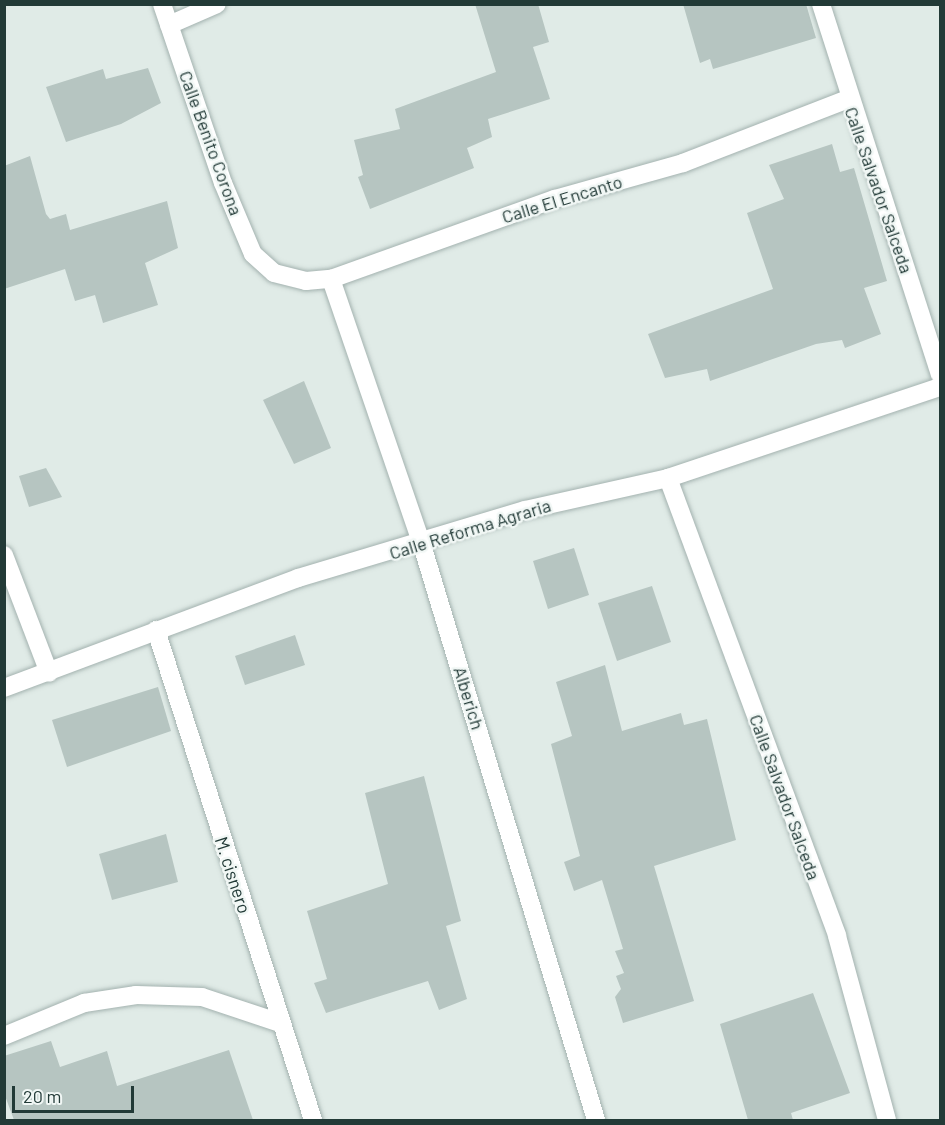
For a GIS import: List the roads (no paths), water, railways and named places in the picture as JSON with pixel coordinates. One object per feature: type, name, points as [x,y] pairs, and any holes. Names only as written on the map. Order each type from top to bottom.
[{"type":"street","name":"Calle Benito Corona","points":[[162,4],[223,183],[253,254],[274,273]]},
{"type":"street","points":[[169,26],[217,4]]},
{"type":"street","name":"Calle Salvador Salceda","points":[[820,4],[848,99],[940,374]]},
{"type":"street","name":"Calle El Encanto","points":[[274,273],[306,281],[331,279],[555,199],[683,163],[848,99]]},
{"type":"street","name":"Alberich","points":[[331,279],[422,545],[596,1120]]},
{"type":"street","name":"Calle Reforma Agraria","points":[[4,688],[298,579],[422,545],[525,510],[668,478],[940,387]]},
{"type":"street","name":"Calle Salvador Salceda","points":[[668,478],[837,936],[887,1120]]},
{"type":"street","points":[[4,555],[49,673]]},
{"type":"street","name":"M. cisnero","points":[[156,630],[280,1023],[313,1120]]},
{"type":"street","points":[[4,1036],[84,1003],[136,995],[202,997],[280,1023]]}]
